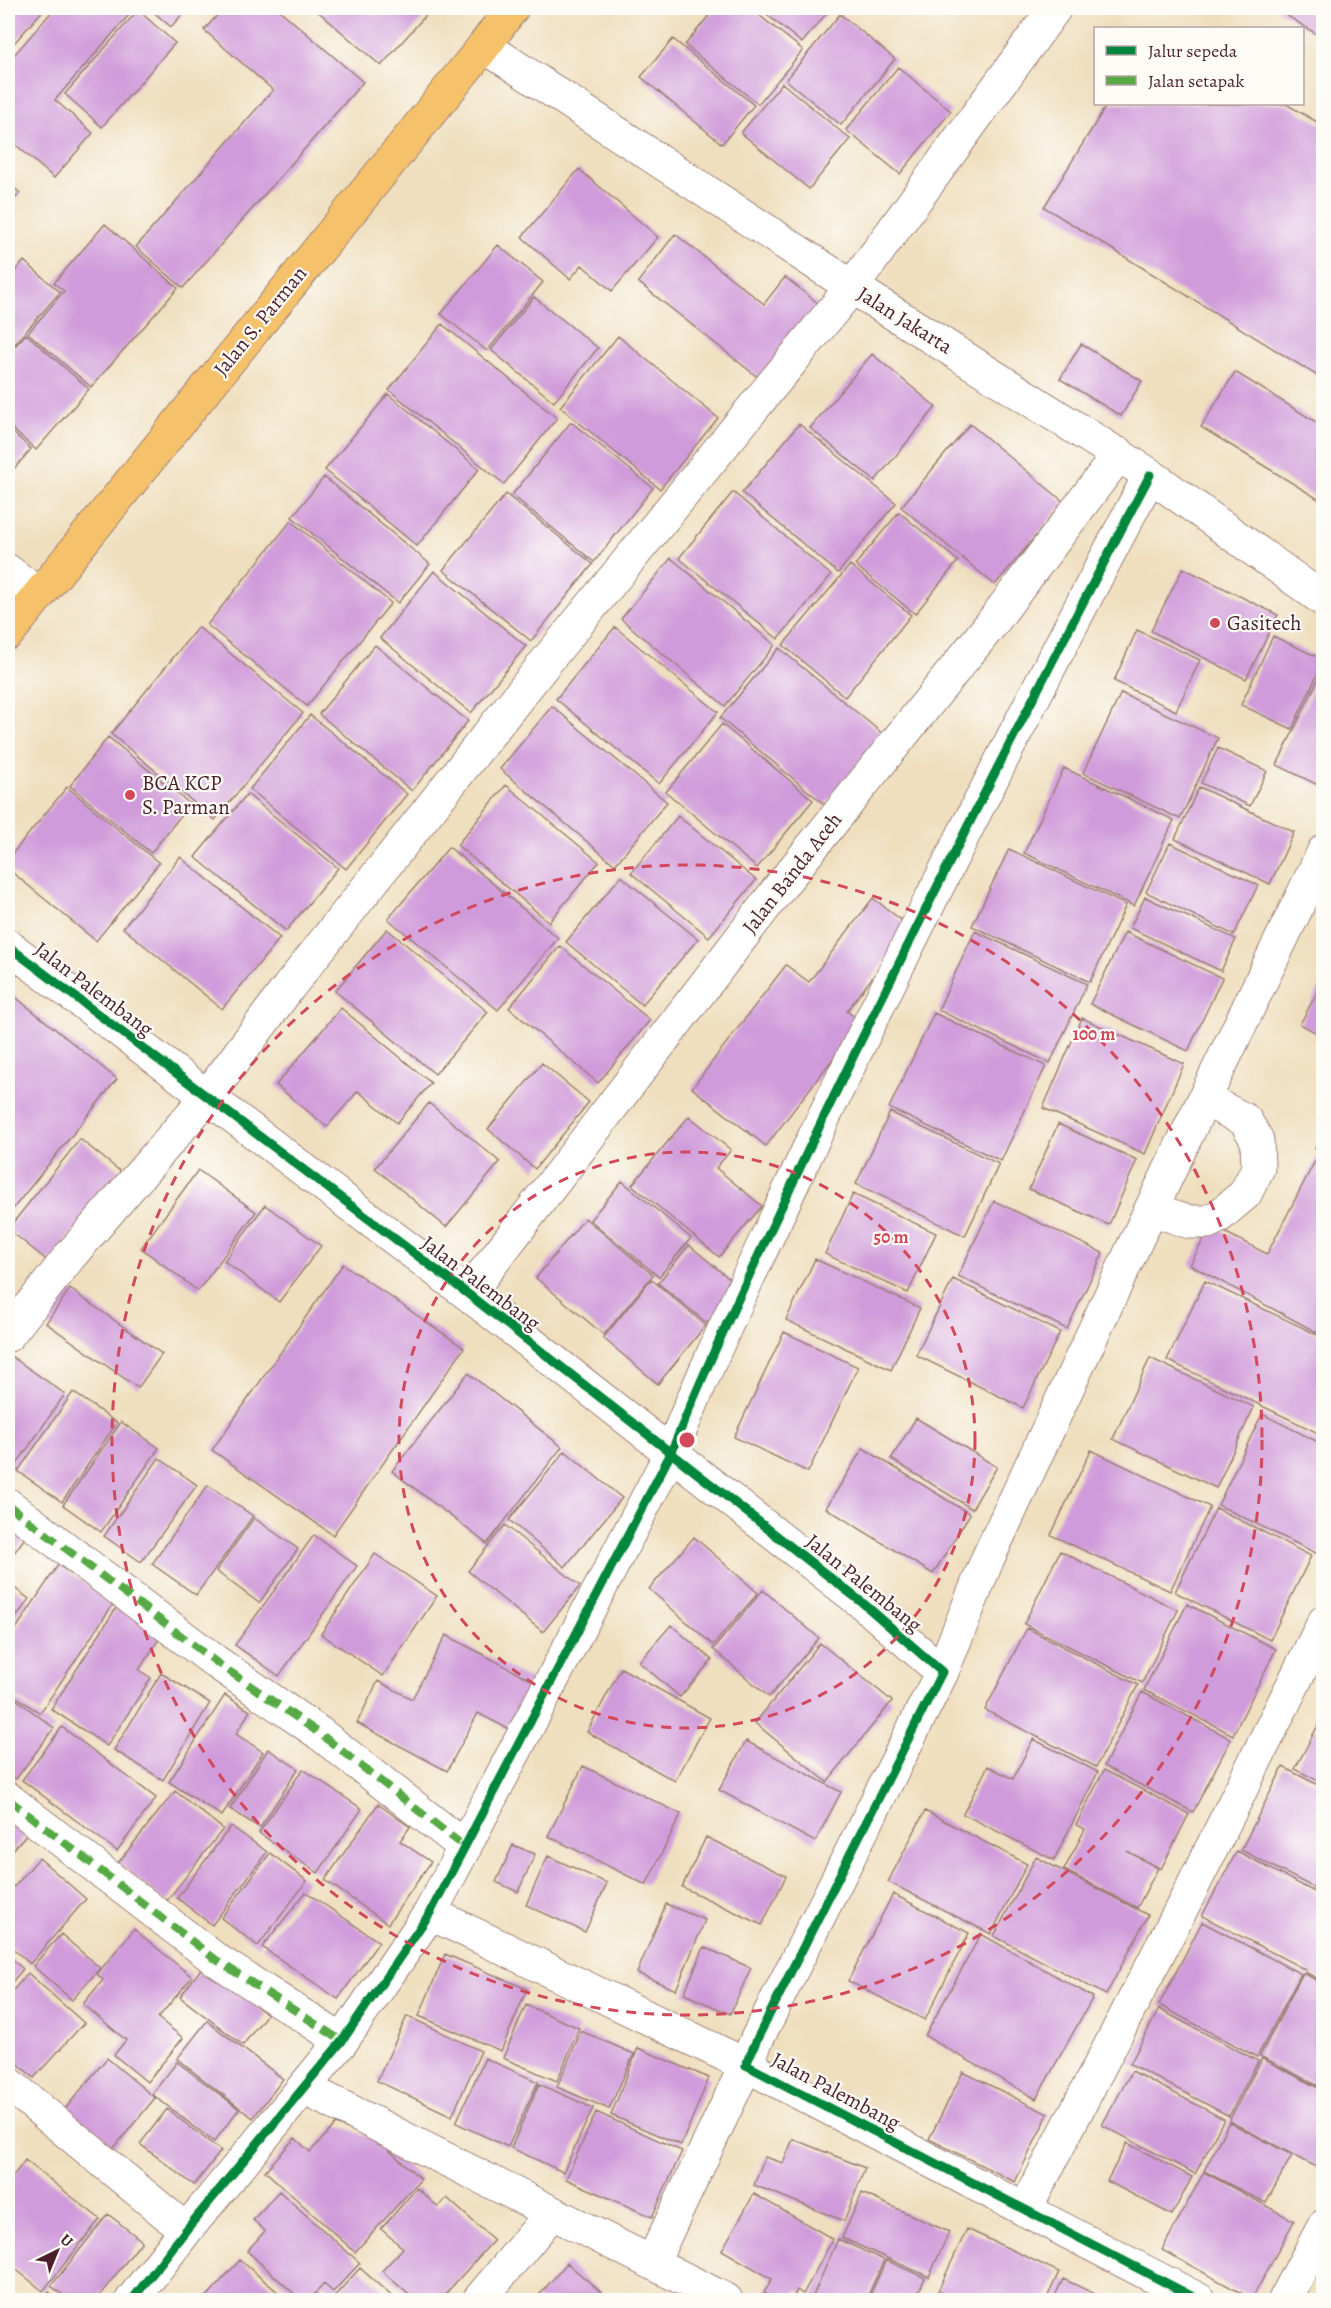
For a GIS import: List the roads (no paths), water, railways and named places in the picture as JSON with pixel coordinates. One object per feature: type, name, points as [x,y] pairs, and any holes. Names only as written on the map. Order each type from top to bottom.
[{"type":"main road","name":"Jalan S. Parman","points":[[8,633],[484,46],[512,8]]},
{"type":"street","points":[[8,1335],[70,1256],[206,1098],[288,988],[549,658],[852,287],[1055,8]]},
{"type":"street","name":"Jalan Jakarta","points":[[484,46],[852,287],[1119,454],[1323,600]]},
{"type":"street","name":"Jalan Banda Aceh","points":[[468,1294],[776,892],[992,623],[1119,454]]},
{"type":"street","points":[[132,2301],[186,2230],[342,2041],[430,1913],[671,1454],[702,1375],[865,1032],[1013,735],[1150,475]]},
{"type":"street","points":[[8,571],[39,595]]},
{"type":"street","points":[[942,1672],[988,1558],[1151,1209],[1323,851]]},
{"type":"street","name":"Jalan Palembang","points":[[8,946],[468,1294],[864,1604],[942,1672],[746,2065],[1199,2301]]},
{"type":"street","points":[[1151,1209],[1190,1222],[1208,1222],[1220,1216],[1245,1194],[1258,1168],[1257,1140],[1245,1120],[1204,1099]]},
{"type":"street","points":[[8,1505],[216,1662],[319,1733],[465,1847]]},
{"type":"street","points":[[1025,2210],[1189,1894],[1323,1622]]},
{"type":"street","points":[[8,1799],[215,1959],[342,2041]]},
{"type":"street","points":[[430,1913],[746,2065],[652,2263]]},
{"type":"street","points":[[8,2083],[186,2230]]},
{"type":"street","points":[[304,2088],[726,2301]]},
{"type":"street","points":[[479,2301],[552,2213]]},
{"type":"street","points":[[1285,2301],[1323,2226]]},
{"type":"place","name":"Gasitech","points":[[1215,623]]},
{"type":"place","name":"BCA KCP S. Parman","points":[[130,795]]}]
